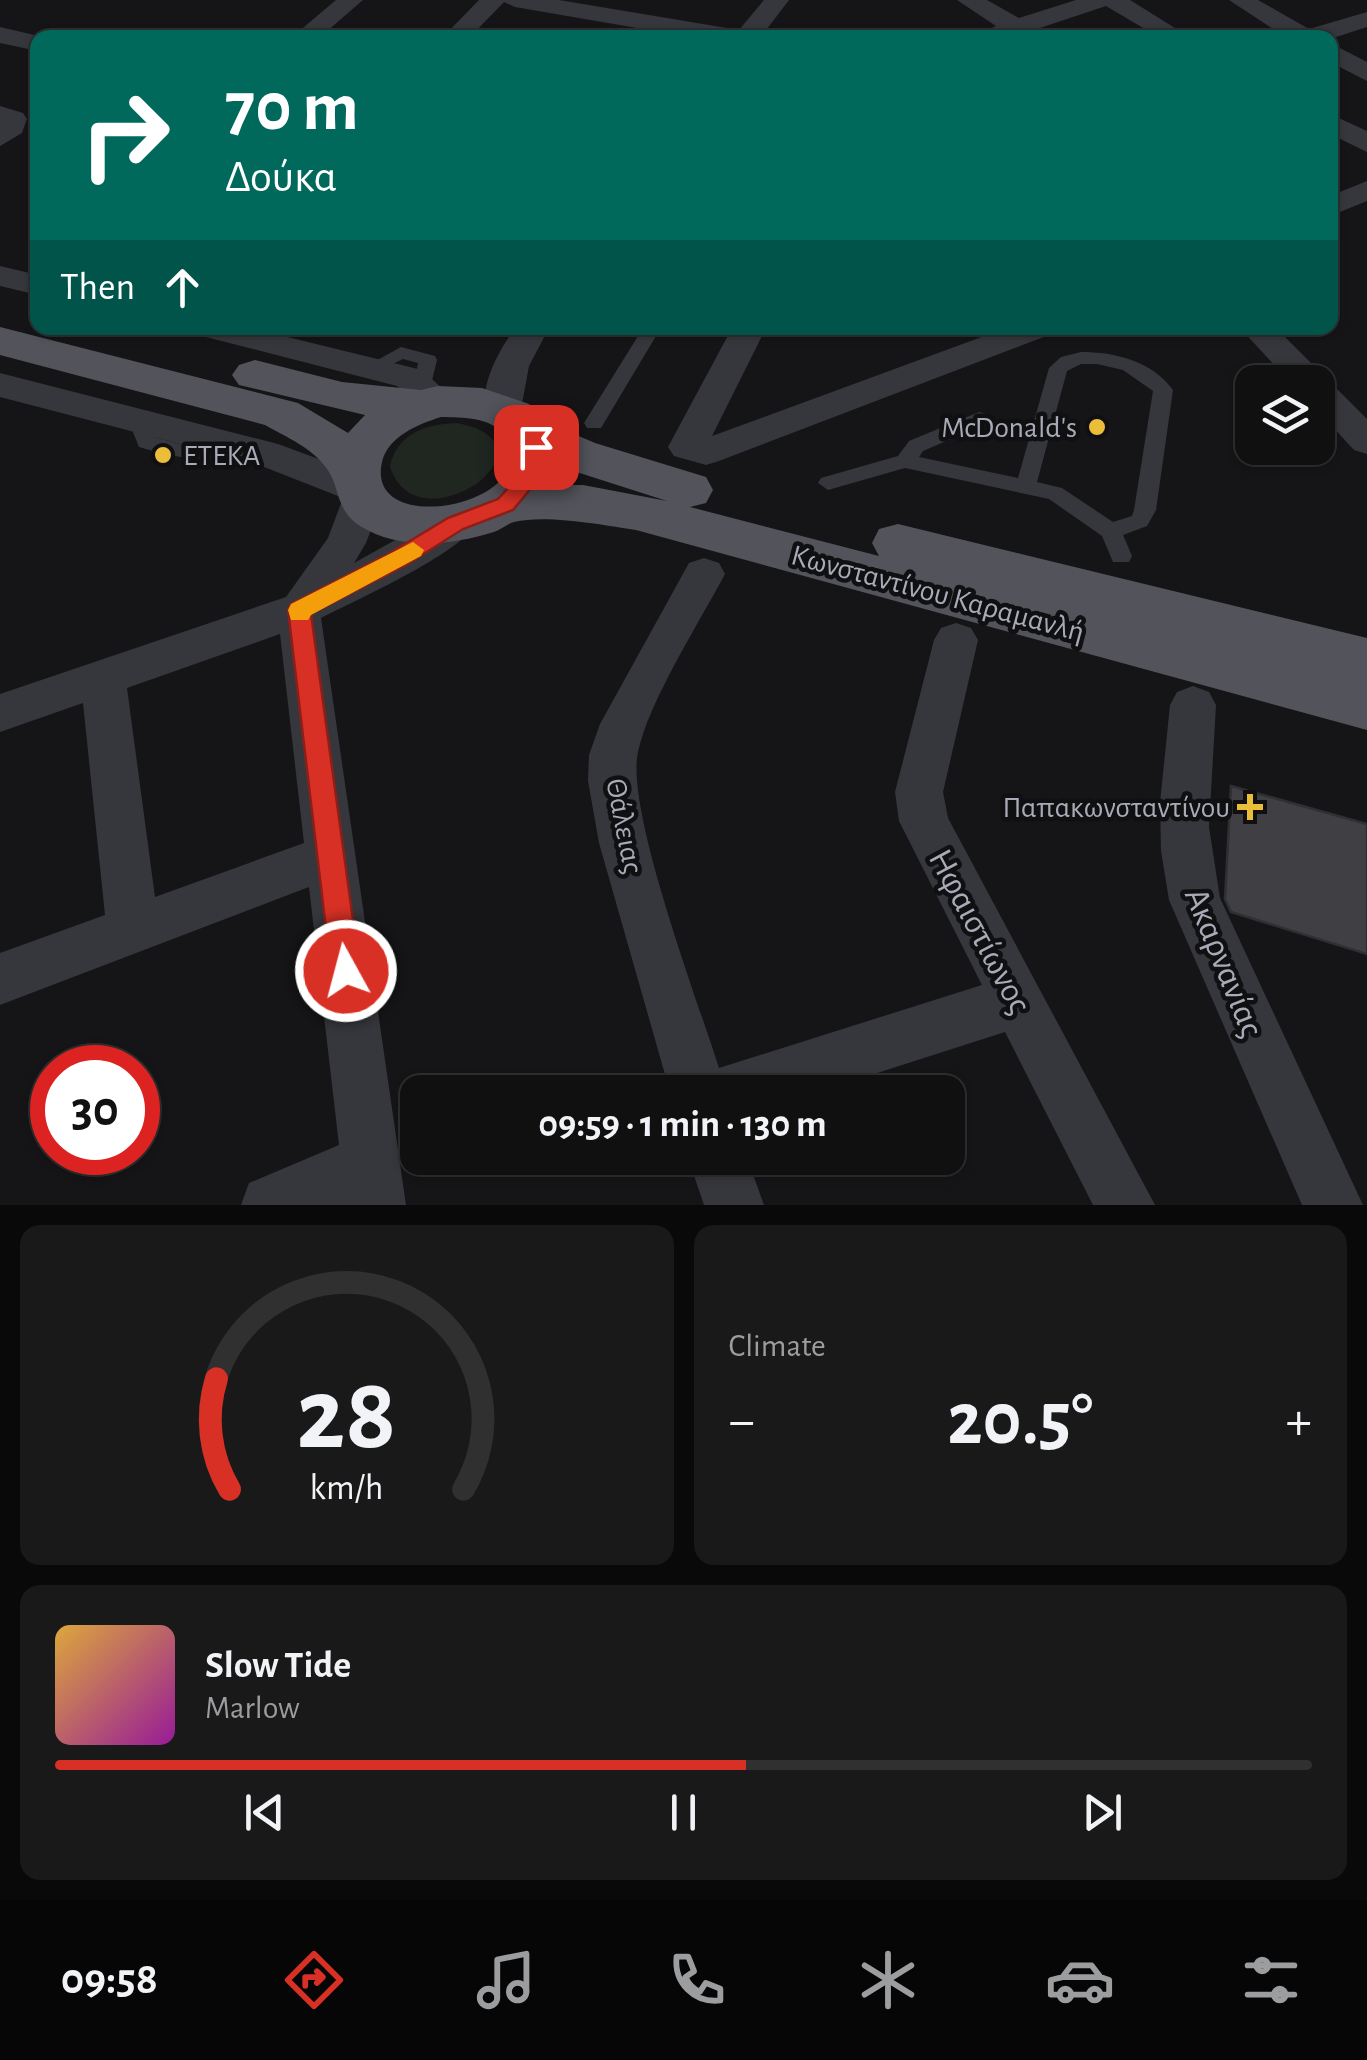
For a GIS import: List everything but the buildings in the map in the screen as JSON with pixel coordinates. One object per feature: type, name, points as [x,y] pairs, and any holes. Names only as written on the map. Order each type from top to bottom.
[{"type":"main road","points":[[0,312],[30,319]]},
{"type":"main road","name":"Κωνσταντίνου Καραμανλή","points":[[92,335],[318,392],[477,401],[601,464],[707,495],[1367,661]]},
{"type":"main road","name":"Κωνσταντίνου Καραμανλή","points":[[0,341],[281,414],[318,433],[377,511],[402,522],[584,502],[636,512],[1367,706]]},
{"type":"main road","points":[[357,483],[370,432],[384,421],[434,398]]},
{"type":"main road","points":[[480,514],[532,475],[536,461],[517,422]]},
{"type":"street","points":[[313,30],[351,0]]},
{"type":"street","points":[[462,30],[493,0]]},
{"type":"street","points":[[516,0],[694,30]]},
{"type":"street","points":[[752,30],[777,0]]},
{"type":"street","points":[[969,0],[1022,30]]},
{"type":"street","points":[[1030,30],[1101,0]]},
{"type":"street","points":[[1112,0],[1165,30]]},
{"type":"street","points":[[1241,0],[1293,30]]},
{"type":"street","points":[[1332,30],[1367,19]]},
{"type":"street","points":[[0,36],[30,42]]},
{"type":"street","points":[[1338,56],[1367,72]]},
{"type":"street","points":[[0,114],[13,119],[12,127],[0,137]]},
{"type":"street","points":[[1338,126],[1367,142]]},
{"type":"street","points":[[1338,203],[1367,190]]},
{"type":"street","points":[[0,276],[30,282]]},
{"type":"street","points":[[239,335],[372,368],[434,398],[523,340]]},
{"type":"street","points":[[326,356],[346,335]]},
{"type":"street","points":[[746,335],[696,449],[1020,335]]},
{"type":"street","points":[[942,365],[950,335]]},
{"type":"street","points":[[1264,335],[1293,365]]},
{"type":"street","points":[[517,422],[506,381],[523,340]]},
{"type":"street","name":"Κωνσταντίνου Καραμανλή","points":[[0,385],[239,446],[357,483]]},
{"type":"street","points":[[1335,405],[1362,428]]},
{"type":"street","points":[[271,1205],[373,1183],[299,610],[346,543],[357,483]]},
{"type":"street","points":[[0,712],[299,610],[480,514]]},
{"type":"street","name":"Θάλειας","points":[[693,1075],[624,842],[612,781],[614,754],[623,724],[704,574]]},
{"type":"street","name":"Ηφαιστίωνος","points":[[956,640],[919,792],[924,821],[1126,1205]]},
{"type":"street","points":[[103,678],[133,930]]},
{"type":"street","name":"Ακαρνανίας","points":[[1193,705],[1182,823],[1186,862],[1196,900],[1333,1205]]},
{"type":"street","points":[[0,980],[332,856]]},
{"type":"street","points":[[784,1075],[1018,1001]]},
{"type":"street","points":[[724,1175],[734,1205]]},
{"type":"lane","points":[[594,423],[648,335]]},
{"type":"lane","points":[[1026,486],[1058,368],[1064,362],[1092,359],[1146,370],[1164,390],[1145,510],[1140,522],[1112,531]]},
{"type":"lane","points":[[905,460],[916,446],[979,419]]},
{"type":"lane","points":[[828,482],[905,460],[1055,493],[1112,531],[1121,556]]},
{"type":"shaded area","points":[[457,423],[487,435],[497,451],[492,469],[475,485],[452,496],[427,498],[405,489],[390,466],[399,446],[424,428]]},
{"type":"slow traffic","points":[[299,614],[299,610],[413,550]]},
{"type":"place","name":"McDonald's","points":[[1097,427]]},
{"type":"place","name":"ΕΤΕΚΑ","points":[[163,455]]},
{"type":"place","name":"Παπακωνσταντίνου","points":[[1250,807]]},
{"type":"route","points":[[346,971],[299,610],[456,524],[506,504],[532,475],[536,447]]}]
